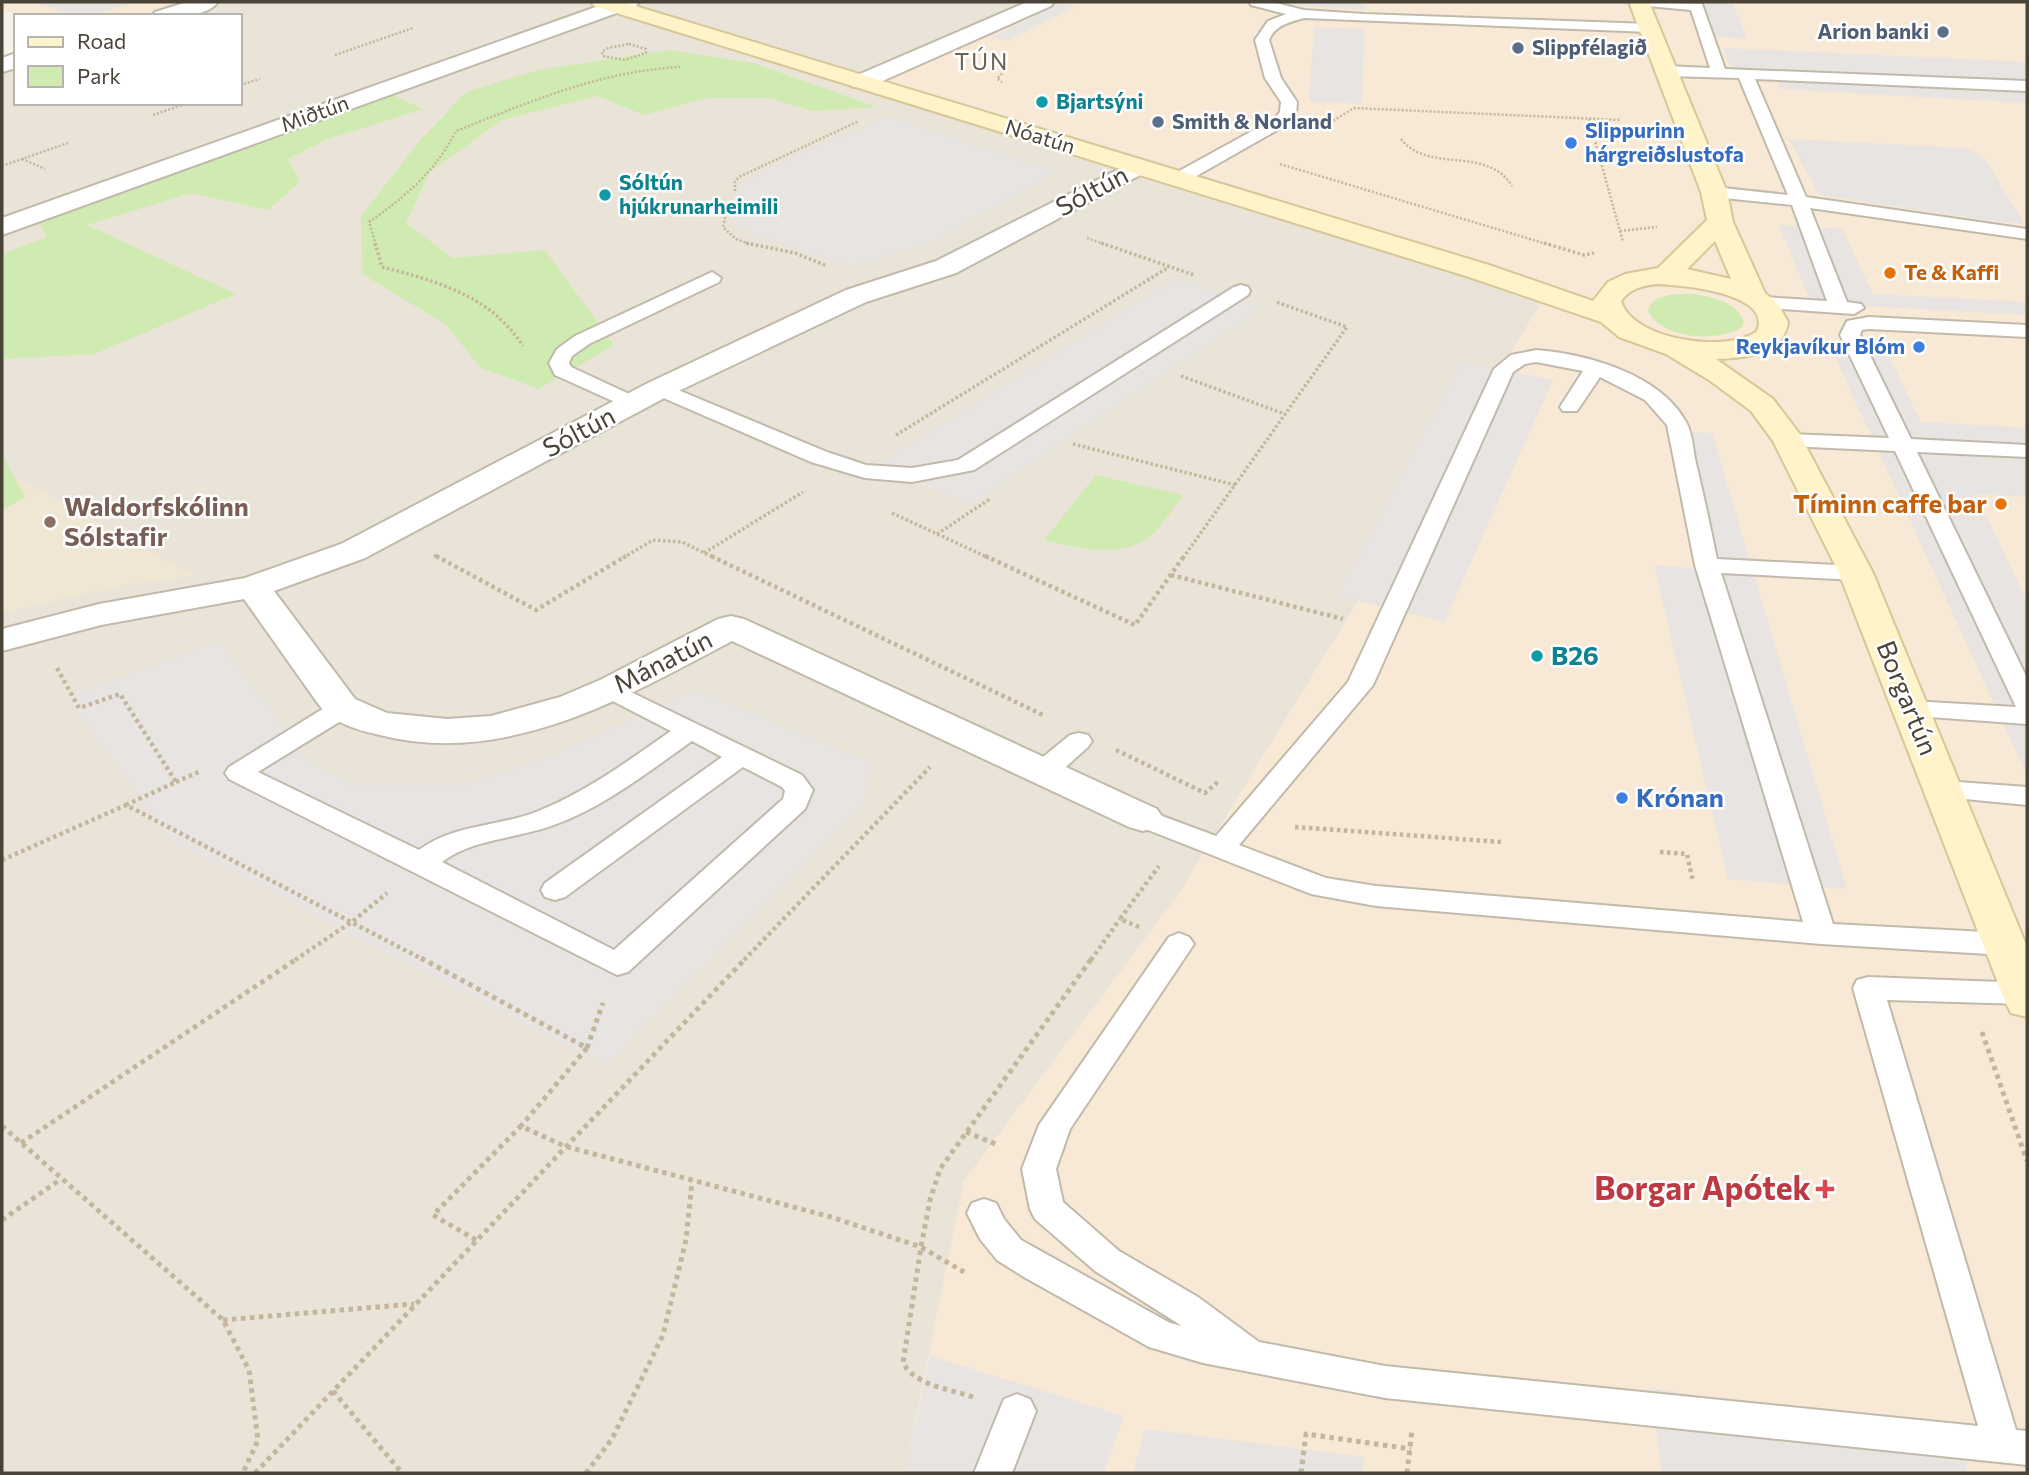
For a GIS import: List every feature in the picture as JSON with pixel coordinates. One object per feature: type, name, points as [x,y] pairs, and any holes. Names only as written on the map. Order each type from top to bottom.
[{"type":"street","points":[[169,14],[208,2]]},
{"type":"street","points":[[862,82],[1044,2]]},
{"type":"street","points":[[1639,2],[1714,192],[1720,222],[1757,300],[1772,315],[1774,327],[1760,342],[1762,405]]},
{"type":"street","name":"Nóatún","points":[[615,3],[862,82],[1479,271],[1611,316]]},
{"type":"street","name":"Miðtún","points":[[2,227],[615,3]]},
{"type":"street","name":"Sóltún","points":[[2,640],[99,615],[253,587],[353,551],[646,396],[809,317],[878,289],[946,267],[1137,167]]},
{"type":"street","points":[[1665,276],[1720,222]]},
{"type":"street","name":"Nóatún","points":[[1479,271],[1624,284]]},
{"type":"street","points":[[1611,316],[1607,301],[1615,289],[1624,284],[1665,276],[1722,284],[1757,300]]},
{"type":"street","name":"Borgartún","points":[[1611,316],[1636,335],[1676,348],[1720,374],[1762,405],[1788,440],[1856,573],[2026,997]]},
{"type":"street","name":"Borgartún","points":[[1676,348],[1732,350],[1760,342]]},
{"type":"street","points":[[253,587],[343,708]]},
{"type":"street","name":"Mánatún","points":[[343,708],[366,719],[424,732],[474,731],[518,724],[551,715],[731,627],[1143,818]]},
{"type":"lane","points":[[1256,2],[1304,14]]},
{"type":"lane","points":[[1647,2],[1696,5],[1719,73]]},
{"type":"lane","points":[[1178,179],[1284,118],[1289,102],[1273,78],[1262,40],[1270,26],[1280,20],[1340,9],[1650,28]]},
{"type":"lane","points":[[1666,71],[2027,86]]},
{"type":"lane","points":[[1745,74],[1799,201],[1839,307]]},
{"type":"lane","points":[[1714,192],[1799,201],[2027,234]]},
{"type":"lane","points":[[712,278],[582,340],[564,353],[558,363],[562,371],[646,396],[843,468],[905,476],[947,471],[966,465],[1241,290]]},
{"type":"lane","points":[[1757,300],[2027,317]]},
{"type":"lane","points":[[2027,331],[1869,323],[1854,325],[1850,335],[2027,704]]},
{"type":"lane","points":[[1220,849],[1360,685],[1504,369],[1521,358],[1554,358],[1595,369],[1651,395],[1677,424],[1707,565],[1821,934]]},
{"type":"lane","points":[[1570,407],[1595,369]]},
{"type":"lane","points":[[1788,440],[2027,451]]},
{"type":"lane","points":[[1707,565],[1856,573]]},
{"type":"lane","points":[[343,708],[237,774],[421,863],[617,964],[795,803],[799,790],[792,781],[608,689]]},
{"type":"lane","points":[[1911,709],[2027,716]]},
{"type":"lane","points":[[421,863],[442,848],[463,839],[544,819],[576,805],[605,789],[690,730]]},
{"type":"lane","points":[[1041,772],[1079,741]]},
{"type":"lane","points":[[555,890],[741,756]]},
{"type":"lane","points":[[1944,790],[2027,796]]},
{"type":"lane","points":[[1143,818],[1321,887],[1376,896],[1821,934],[2005,944]]},
{"type":"lane","points":[[1178,944],[1055,1125],[1039,1169],[1047,1209],[1107,1261],[1185,1308],[1252,1355]]},
{"type":"lane","points":[[984,1213],[992,1229],[1009,1250],[1105,1307],[1162,1336],[1203,1347],[1385,1382],[2014,1446],[1868,988],[2026,997]]},
{"type":"lane","points":[[993,1473],[1017,1411]]},
{"type":"path","points":[[335,55],[413,28]]},
{"type":"path","points":[[629,44],[646,49],[646,53],[641,57],[619,60],[609,59],[603,56],[602,52],[608,48],[629,44]]},
{"type":"path","points":[[524,349],[507,324],[468,296],[414,275],[382,267],[369,222],[394,205],[430,172],[450,145],[456,131],[602,75],[648,68],[689,67]]},
{"type":"path","points":[[242,84],[260,79]]},
{"type":"path","points":[[153,115],[182,105]]},
{"type":"path","points":[[1321,128],[1354,108],[1621,120]]},
{"type":"path","points":[[1399,110],[1400,118]]},
{"type":"path","points":[[1589,119],[1625,247]]},
{"type":"path","points":[[735,191],[735,183],[739,177],[859,121]]},
{"type":"path","points":[[1401,139],[1405,147],[1419,153],[1495,169],[1508,177],[1512,186]]},
{"type":"path","points":[[2,166],[68,143]]},
{"type":"path","points":[[1278,164],[1584,255],[1598,252]]},
{"type":"path","points":[[726,213],[723,227],[734,238],[752,245],[793,253],[878,289]]},
{"type":"path","points":[[891,512],[1135,625],[1347,327],[1036,221]]},
{"type":"path","points":[[1620,231],[1667,227]]},
{"type":"path","points":[[704,553],[1170,266]]},
{"type":"path","points":[[1178,374],[1285,414]]},
{"type":"path","points":[[1073,444],[1235,485]]},
{"type":"path","points":[[391,531],[536,610],[653,540],[682,542],[1048,718]]},
{"type":"path","points":[[1171,575],[1385,629]]},
{"type":"path","points":[[2,860],[176,782],[120,694],[79,708],[36,631]]},
{"type":"path","points":[[1108,747],[1205,793],[1225,775]]},
{"type":"path","points":[[255,1473],[933,764]]},
{"type":"path","points":[[126,805],[353,921],[587,1048]]},
{"type":"path","points":[[1242,823],[1502,842]]},
{"type":"path","points":[[1161,862],[1121,919],[1178,944]]},
{"type":"path","points":[[21,1143],[353,921],[421,863]]},
{"type":"path","points":[[476,1240],[433,1215],[522,1126],[587,1048],[617,964]]},
{"type":"path","points":[[2,1126],[223,1320],[249,1370],[258,1440],[243,1473]]},
{"type":"path","points":[[522,1126],[565,1146],[844,1221],[920,1247],[976,1279]]},
{"type":"path","points":[[2,1220],[61,1179]]},
{"type":"path","points":[[586,1473],[612,1439],[663,1335],[686,1240],[692,1182]]},
{"type":"path","points":[[223,1320],[415,1303]]},
{"type":"path","points":[[333,1391],[402,1473]]},
{"type":"path","points":[[1407,1473],[1412,1430]]},
{"type":"path","points":[[1301,1473],[1306,1434],[1411,1449]]},
{"type":"shaded area","points":[[2,2],[193,2],[155,14],[14,14],[2,9]]},
{"type":"shaded area","points":[[35,2],[136,2],[96,14],[67,14]]},
{"type":"shaded area","points":[[193,2],[1058,2],[886,80],[1553,284],[1178,895],[964,1181],[905,1473],[2,1473],[2,62],[14,59],[14,105],[242,105],[242,14],[155,14]]},
{"type":"shaded area","points":[[1058,2],[2027,2],[2027,1473],[905,1473],[964,1181],[1178,895],[1553,285],[1147,158],[885,80]]},
{"type":"shaded area","points":[[1280,2],[1365,2],[1365,10],[1299,6]]},
{"type":"shaded area","points":[[1684,2],[1732,2],[1747,38],[1699,36]]},
{"type":"shaded area","points":[[1060,3],[1075,7],[1007,41],[991,37]]},
{"type":"shaded area","points":[[1314,27],[1364,29],[1362,104],[1309,101]]},
{"type":"shaded area","points":[[1723,48],[2027,62],[2027,103],[1781,89],[1774,72],[1733,70]]},
{"type":"shaded area","points":[[886,116],[1057,172],[933,242],[849,267],[735,227],[729,211],[733,197],[744,183],[760,172]]},
{"type":"shaded area","points":[[1789,139],[1964,148],[1983,156],[2024,224],[1819,195]]},
{"type":"shaded area","points":[[1779,225],[1842,229],[1873,294],[2027,302],[2027,315],[1811,303]]},
{"type":"shaded area","points":[[1175,279],[1263,308],[969,505],[877,465]]},
{"type":"shaded area","points":[[1830,346],[1886,350],[1921,422],[2027,428],[2027,497],[1976,494],[2027,602],[2027,775]]},
{"type":"shaded area","points":[[1461,362],[1553,380],[1444,622],[1337,596]]},
{"type":"shaded area","points":[[1676,432],[1712,433],[1847,889],[1728,879],[1654,565],[1715,570]]},
{"type":"shaded area","name":"Waldorfskólinn Sólstafir","points":[[2,469],[195,576],[126,585],[2,613]]},
{"type":"shaded area","points":[[219,641],[306,758],[352,785],[462,785],[554,755],[695,689],[871,763],[863,807],[606,1066],[172,842],[67,697]]},
{"type":"shaded area","points":[[930,1356],[1124,1416],[1104,1473],[905,1473]]},
{"type":"shaded area","points":[[1650,1388],[1769,1407],[1955,1422],[1968,1473],[1662,1473]]},
{"type":"shaded area","points":[[1145,1429],[1364,1457],[1362,1473],[1133,1473]]},
{"type":"green space","points":[[669,50],[753,63],[877,107],[813,111],[769,98],[706,98],[644,115],[597,96],[502,120],[430,172],[406,223],[453,258],[545,250],[614,345],[539,389],[481,368],[445,324],[362,274],[361,216],[417,144],[466,92],[538,70]]},
{"type":"green space","points":[[390,94],[423,109],[328,139],[288,159],[300,182],[268,210],[191,193],[87,225],[236,294],[94,354],[2,359],[2,254],[47,237],[39,222]]},
{"type":"green space","points":[[1694,294],[1716,299],[1736,309],[1744,322],[1741,328],[1718,335],[1691,336],[1665,328],[1655,321],[1648,311],[1655,300],[1661,297]]},
{"type":"green space","points":[[2,454],[25,497],[2,511]]},
{"type":"green space","points":[[1096,475],[1183,495],[1156,531],[1131,546],[1087,549],[1044,540]]},
{"type":"place","name":"Arion banki","points":[[1943,32]]},
{"type":"place","name":"Slippfélagið","points":[[1518,48]]},
{"type":"place","name":"Bjartsýni","points":[[1042,102]]},
{"type":"place","name":"Smith & Norland","points":[[1158,122]]},
{"type":"place","name":"Slippurinn hárgreiðslustofa","points":[[1571,143]]},
{"type":"place","name":"Sóltún hjúkrunarheimili","points":[[605,195]]},
{"type":"place","name":"Te & Kaffi","points":[[1890,273]]},
{"type":"place","name":"Reykjavíkur Blóm","points":[[1919,347]]},
{"type":"place","name":"Tíminn caffe bar","points":[[2001,504]]},
{"type":"place","name":"Waldorfskólinn Sólstafir","points":[[50,522]]},
{"type":"place","name":"B26","points":[[1537,656]]},
{"type":"place","name":"Krónan","points":[[1622,798]]},
{"type":"place","name":"Borgar Apótek","points":[[1825,1189]]},
{"type":"district","name":"TÚN","points":[[982,62]]}]
